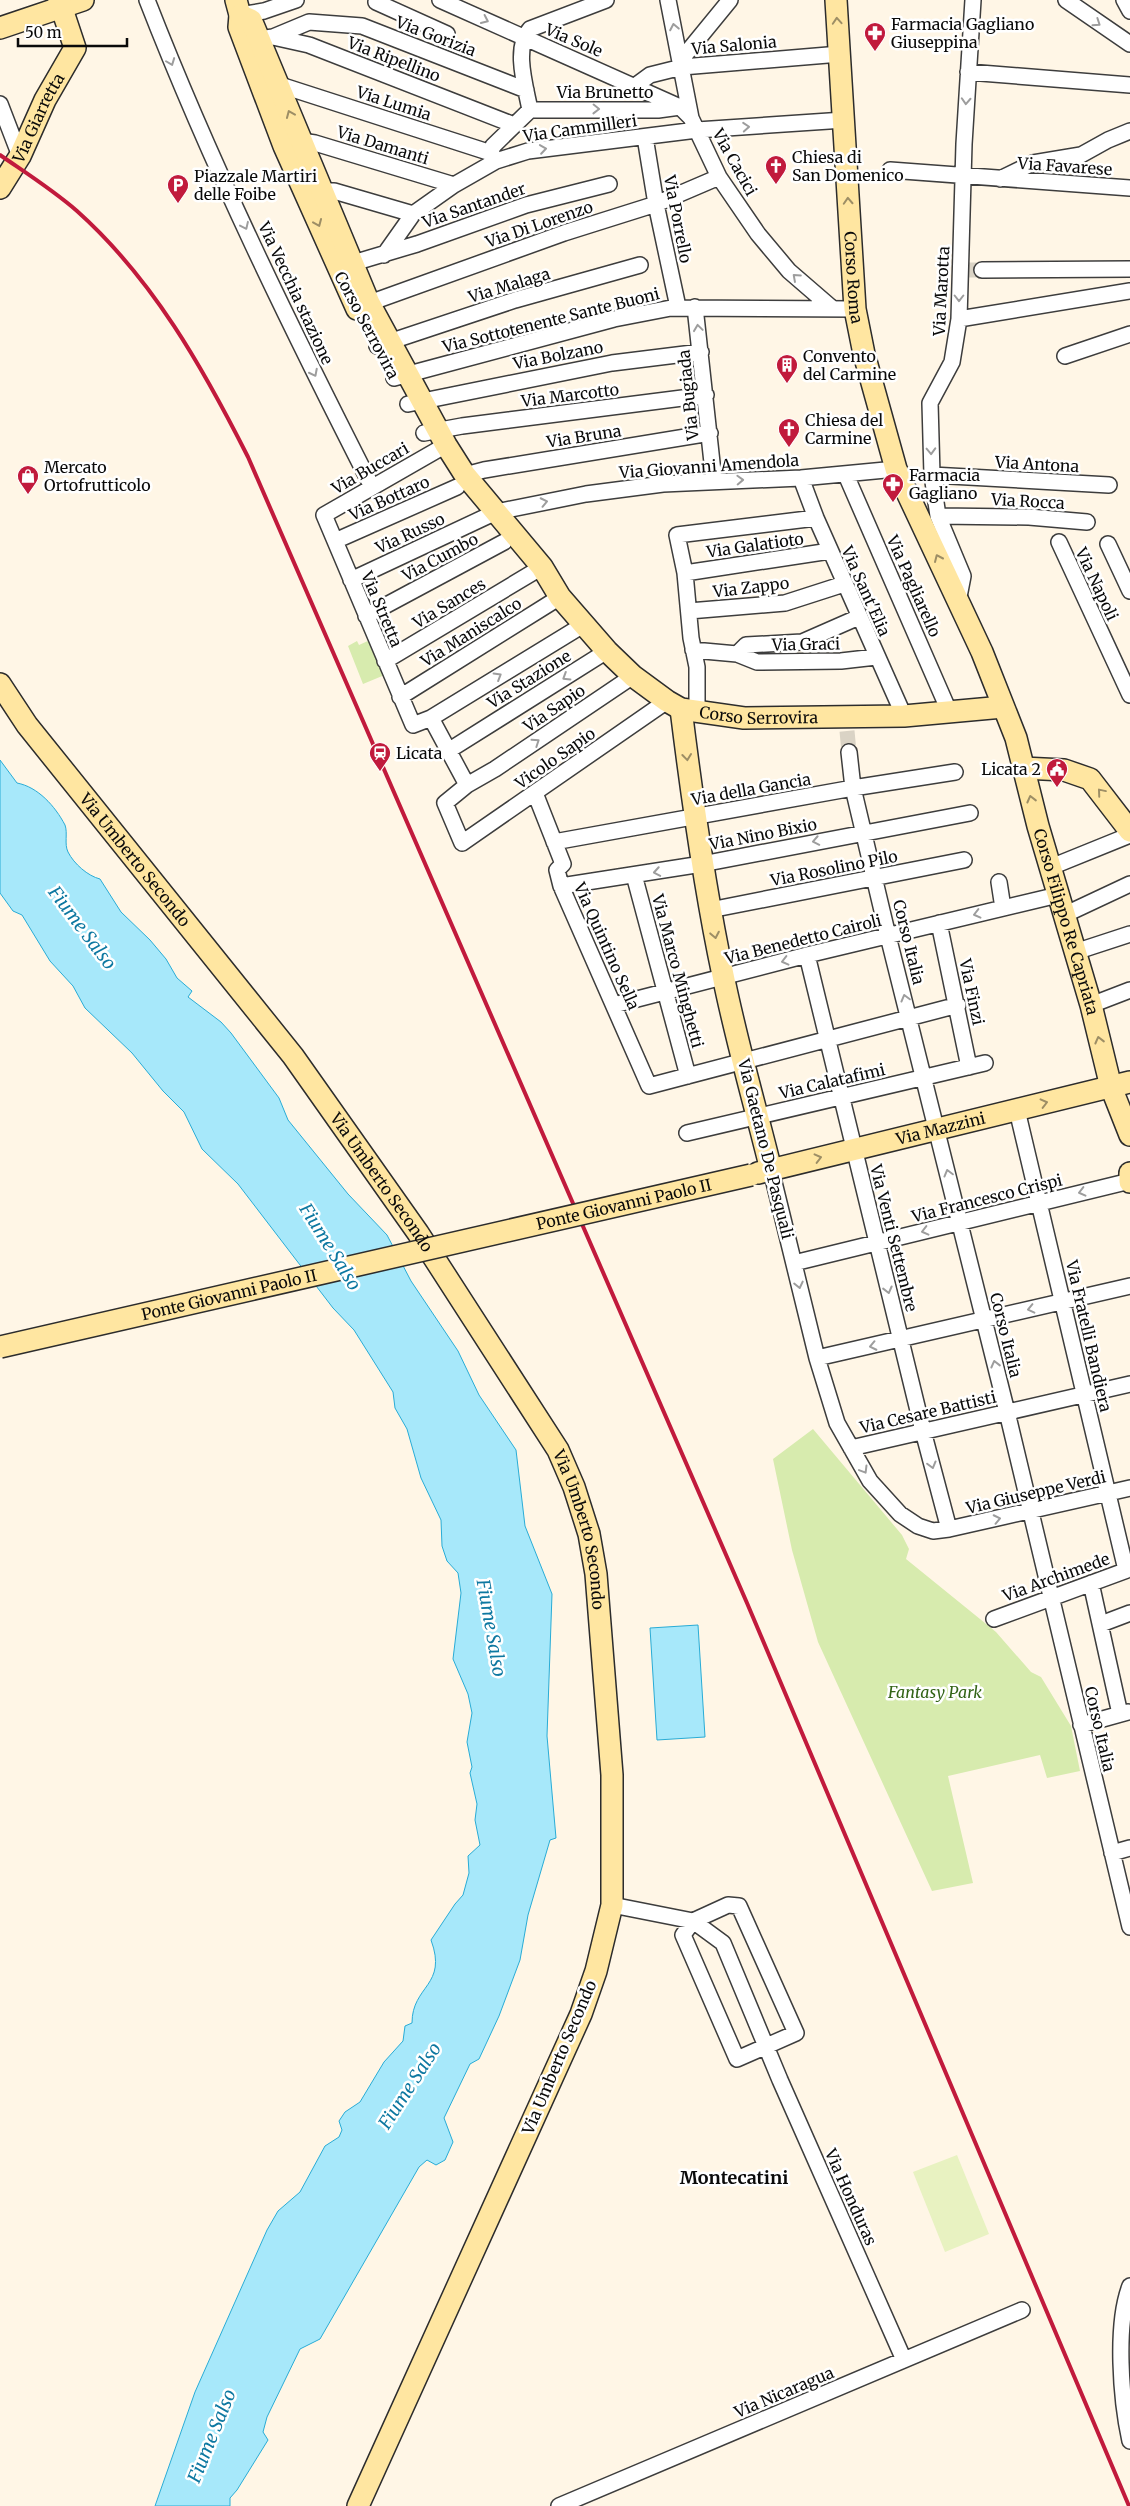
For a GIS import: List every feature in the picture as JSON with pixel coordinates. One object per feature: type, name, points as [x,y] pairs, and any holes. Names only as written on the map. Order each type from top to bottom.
[{"type":"main road","points":[[0,28],[52,5],[83,0]]},
{"type":"main road","name":"Corso Roma","points":[[836,0],[854,309],[864,354],[896,470],[982,652],[1003,707]]},
{"type":"main road","name":"Via Giarretta","points":[[2,180],[20,156],[45,100],[74,48],[52,5]]},
{"type":"main road","name":"Corso Serrovira","points":[[238,7],[239,27],[259,37],[270,86],[293,143],[345,266],[383,344],[461,481],[536,571]]},
{"type":"main road","name":"Corso Serrovira","points":[[490,515],[504,542],[560,596],[607,651],[633,676],[682,707],[744,718],[847,724],[949,711],[1003,707]]},
{"type":"main road","name":"Via Umberto Secondo","points":[[0,684],[27,725],[293,1056],[418,1233],[558,1450],[574,1487],[586,1524],[596,1574],[612,1775],[612,1905],[596,1971],[581,2014],[358,2506]]},
{"type":"main road","name":"Via Gaetano De Pasquali","points":[[682,707],[694,817],[723,977],[757,1116],[760,1172]]},
{"type":"main road","name":"Corso Filippo Re Capriata","points":[[1003,707],[1016,738],[1058,895],[1091,1005],[1120,1084],[1130,1135]]},
{"type":"main road","points":[[1023,768],[1064,770],[1090,779],[1130,833]]},
{"type":"main road","name":"Via Mazzini","points":[[760,1172],[1120,1084]]},
{"type":"main road","name":"Ponte Giovanni Paolo II","points":[[0,1347],[760,1172]]},
{"type":"main road","points":[[1130,1173],[1130,1181]]},
{"type":"street","name":"Via Vecchia stazione","points":[[147,0],[183,93],[311,367],[372,487]]},
{"type":"street","points":[[238,7],[264,11],[296,0]]},
{"type":"street","name":"Via Sole","points":[[440,0],[680,107],[694,124]]},
{"type":"street","points":[[493,157],[493,146],[530,110],[522,55],[524,38],[530,29],[606,0]]},
{"type":"street","name":"Via Cacici","points":[[668,0],[694,124],[719,177],[758,234],[789,270],[833,308]]},
{"type":"street","points":[[682,67],[684,55],[730,0]]},
{"type":"street","name":"Via Marotta","points":[[958,602],[963,576],[938,516],[932,475],[930,403],[952,362],[960,319],[963,270],[964,144],[973,0]]},
{"type":"street","points":[[1066,0],[1130,44]]},
{"type":"street","points":[[1124,0],[1130,11]]},
{"type":"street","points":[[376,2],[447,34]]},
{"type":"street","name":"Via Gorizia","points":[[259,37],[309,22],[362,26],[526,90]]},
{"type":"street","name":"Via Ripellino","points":[[259,37],[308,44],[514,124]]},
{"type":"street","name":"Via Salonia","points":[[635,86],[650,75],[682,67],[840,54]]},
{"type":"street","points":[[968,72],[1130,85]]},
{"type":"street","name":"Via Lumia","points":[[270,86],[493,157]]},
{"type":"street","points":[[0,104],[4,124],[20,156]]},
{"type":"street","name":"Via Brunetto","points":[[530,110],[658,110],[680,107]]},
{"type":"street","name":"Via Cammilleri","points":[[384,255],[413,214],[493,157],[645,137],[694,124],[844,120]]},
{"type":"street","points":[[999,180],[1033,163],[1081,155],[1108,140],[1130,131]]},
{"type":"street","name":"Via Porrello","points":[[645,137],[656,204],[678,307]]},
{"type":"street","name":"Via Damanti","points":[[293,143],[454,185]]},
{"type":"street","name":"Via Favarese","points":[[890,170],[999,180],[1130,188]]},
{"type":"street","name":"Via Di Lorenzo","points":[[363,305],[564,232],[656,204],[719,177]]},
{"type":"street","name":"Via Santander","points":[[345,266],[384,255],[526,205],[609,184]]},
{"type":"street","points":[[313,191],[334,190],[413,214]]},
{"type":"street","name":"Via Malaga","points":[[383,344],[515,300],[640,265]]},
{"type":"street","points":[[982,270],[1130,269]]},
{"type":"street","points":[[960,319],[1130,290]]},
{"type":"street","name":"Via Bugiada","points":[[695,306],[702,352],[714,481]]},
{"type":"street","name":"Via Sottotenente Sante Buoni","points":[[401,376],[614,319],[678,307],[854,309]]},
{"type":"street","points":[[1065,356],[1130,334]]},
{"type":"street","name":"Via Bolzano","points":[[415,403],[612,363],[702,352]]},
{"type":"street","name":"Via Marcotto","points":[[436,440],[462,426],[706,395]]},
{"type":"street","name":"Via Bruna","points":[[461,481],[484,470],[710,433]]},
{"type":"street","name":"Via Buccari","points":[[324,515],[372,487],[436,440]]},
{"type":"street","name":"Via Giovanni Amendola","points":[[490,515],[586,494],[663,484],[801,478],[896,470]]},
{"type":"street","name":"Via Pagliarello","points":[[846,475],[949,711]]},
{"type":"street","name":"Via Antona","points":[[932,475],[1109,485]]},
{"type":"street","name":"Via Sant'Elia","points":[[801,478],[830,552],[904,716]]},
{"type":"street","name":"Via Bottaro","points":[[335,541],[461,481]]},
{"type":"street","name":"Via Stretta","points":[[324,515],[413,725],[431,718]]},
{"type":"street","name":"Via Russo","points":[[351,580],[490,515]]},
{"type":"street","name":"Via Rocca","points":[[938,516],[1029,517],[1087,522]]},
{"type":"street","points":[[682,707],[697,667],[693,650],[685,573],[677,535],[816,518]]},
{"type":"street","name":"Via Cumbo","points":[[366,616],[504,542]]},
{"type":"street","name":"Via Napoli","points":[[1059,542],[1130,693]]},
{"type":"street","points":[[1108,544],[1130,591]]},
{"type":"street","name":"Via Galatioto","points":[[685,573],[830,552]]},
{"type":"street","name":"Via Sances","points":[[385,661],[536,571]]},
{"type":"street","name":"Via Zappo","points":[[689,611],[785,603],[844,584]]},
{"type":"street","name":"Via Maniscalco","points":[[400,697],[560,596]]},
{"type":"street","points":[[737,654],[746,645],[802,642],[859,617]]},
{"type":"street","points":[[467,785],[431,718],[583,625]]},
{"type":"street","name":"Via Graci","points":[[693,650],[737,654],[757,662],[841,662],[876,656]]},
{"type":"street","name":"Via Stazione","points":[[448,751],[607,651]]},
{"type":"street","name":"Via Sapio","points":[[462,843],[445,803],[467,785],[495,769],[633,676]]},
{"type":"street","name":"Vicolo Sapio","points":[[462,843],[535,793],[682,707]]},
{"type":"street","name":"Corso Italia","points":[[849,752],[853,788],[888,936],[961,1222],[1130,1926]]},
{"type":"street","name":"Via della Gancia","points":[[554,842],[853,788],[955,772]]},
{"type":"street","name":"Via Quintino Sella","points":[[535,793],[563,864],[556,870],[561,886],[649,1086],[688,1076]]},
{"type":"street","name":"Via Nino Bixio","points":[[561,886],[702,864],[970,812]]},
{"type":"street","points":[[1051,867],[1130,833]]},
{"type":"street","name":"Via Rosolino Pilo","points":[[710,910],[964,860]]},
{"type":"street","name":"Via Marco Minghetti","points":[[634,876],[688,1076]]},
{"type":"street","points":[[999,882],[1003,908]]},
{"type":"street","points":[[1064,915],[1130,884]]},
{"type":"street","name":"Via Benedetto Cairoli","points":[[614,1005],[807,955],[1058,895]]},
{"type":"street","name":"Via Finzi","points":[[940,924],[958,1005],[969,1067]]},
{"type":"street","points":[[1075,952],[1130,934]]},
{"type":"street","name":"Via Venti Settembre","points":[[807,955],[900,1340],[949,1529]]},
{"type":"street","points":[[1091,1005],[1130,990]]},
{"type":"street","points":[[688,1076],[958,1005]]},
{"type":"street","name":"Via Calatafimi","points":[[687,1133],[985,1063]]},
{"type":"street","name":"Via Fratelli Bandiera","points":[[1017,1110],[1108,1493],[1128,1569]]},
{"type":"street","name":"Via Gaetano De Pasquali","points":[[760,1172],[794,1263],[817,1358],[837,1424],[870,1481],[900,1514],[918,1526],[933,1530],[949,1529]]},
{"type":"street","name":"Via Francesco Crispi","points":[[794,1263],[1130,1181]]},
{"type":"street","points":[[817,1358],[1130,1286]]},
{"type":"street","name":"Via Cesare Battisti","points":[[851,1448],[1130,1384]]},
{"type":"street","name":"Via Giuseppe Verdi","points":[[949,1529],[1031,1512],[1130,1488]]},
{"type":"street","name":"Via Archimede","points":[[994,1619],[1128,1569]]},
{"type":"street","points":[[1082,1725],[1125,1713],[1100,1624],[1091,1583]]},
{"type":"street","points":[[1100,1624],[1130,1613]]},
{"type":"street","points":[[1112,1853],[1130,1848]]},
{"type":"street","name":"Via Honduras","points":[[612,1905],[693,1921],[722,1943],[904,2360]]},
{"type":"street","points":[[728,1905],[740,1906],[796,2033],[766,2047],[738,2059],[683,1935],[693,1921],[728,1905]]},
{"type":"street","points":[[1130,2286],[1124,2301],[1120,2387],[1127,2397],[1130,2441]]},
{"type":"street","name":"Via Nicaragua","points":[[559,2506],[1022,2310]]},
{"type":"green space","points":[[370,640],[387,674],[363,684],[348,646],[357,641],[359,645]]},
{"type":"green space","name":"Fantasy Park","points":[[813,1429],[902,1535],[909,1549],[906,1559],[996,1632],[1031,1672],[1041,1677],[1071,1726],[1080,1771],[1047,1778],[1040,1755],[948,1776],[973,1883],[932,1891],[818,1642],[792,1550],[773,1459]]},
{"type":"green space","points":[[957,2155],[989,2234],[945,2252],[913,2172]]},
{"type":"water","name":"Fiume Salso","points":[[0,760],[17,783],[39,793],[51,804],[65,825],[67,849],[74,861],[86,872],[100,879],[121,912],[150,940],[166,959],[177,978],[192,991],[188,997],[221,1022],[231,1033],[279,1098],[288,1120],[348,1194],[387,1235],[411,1281],[458,1351],[479,1395],[516,1450],[525,1526],[552,1594],[547,1736],[556,1838],[550,1840],[528,1915],[520,1960],[499,2016],[479,2059],[470,2064],[444,2118],[453,2142],[445,2160],[436,2165],[427,2160],[419,2167],[320,2339],[300,2349],[267,2417],[263,2432],[268,2440],[230,2498],[230,2506],[155,2506],[195,2392],[267,2230],[278,2211],[300,2192],[325,2146],[339,2137],[342,2130],[339,2121],[345,2112],[360,2102],[384,2062],[403,2041],[405,2026],[412,2023],[417,2000],[428,1984],[435,1967],[435,1955],[431,1940],[463,1895],[469,1873],[468,1856],[480,1845],[475,1820],[477,1804],[470,1773],[472,1767],[467,1742],[472,1713],[468,1694],[453,1659],[461,1593],[458,1573],[447,1561],[442,1546],[441,1520],[421,1478],[407,1429],[395,1408],[393,1392],[354,1330],[333,1308],[238,1184],[202,1149],[184,1112],[163,1091],[132,1053],[85,1008],[73,986],[50,961],[22,915],[13,911],[0,893]]},
{"type":"water","points":[[698,1625],[705,1737],[657,1740],[650,1628]]},
{"type":"tunnel","points":[[966,270],[982,270]]},
{"type":"tunnel","points":[[847,731],[849,752]]},
{"type":"railway","points":[[0,155],[77,211],[104,237],[153,295],[194,358],[248,457],[747,1603],[1129,2506]]},
{"type":"place","name":"Farmacia Gagliano Giuseppina","points":[[875,52]]},
{"type":"place","name":"Chiesa di San Domenico","points":[[776,185]]},
{"type":"place","name":"Piazzale Martiri delle Foibe","points":[[178,204]]},
{"type":"place","name":"Convento del Carmine","points":[[787,384]]},
{"type":"place","name":"Chiesa del Carmine","points":[[789,448]]},
{"type":"place","name":"Mercato Ortofrutticolo","points":[[28,495]]},
{"type":"place","name":"Farmacia Gagliano","points":[[893,503]]},
{"type":"place","name":"Licata","points":[[380,772]]},
{"type":"place","name":"Licata 2","points":[[1057,788]]},
{"type":"district","name":"Montecatini","points":[[734,2178]]}]
